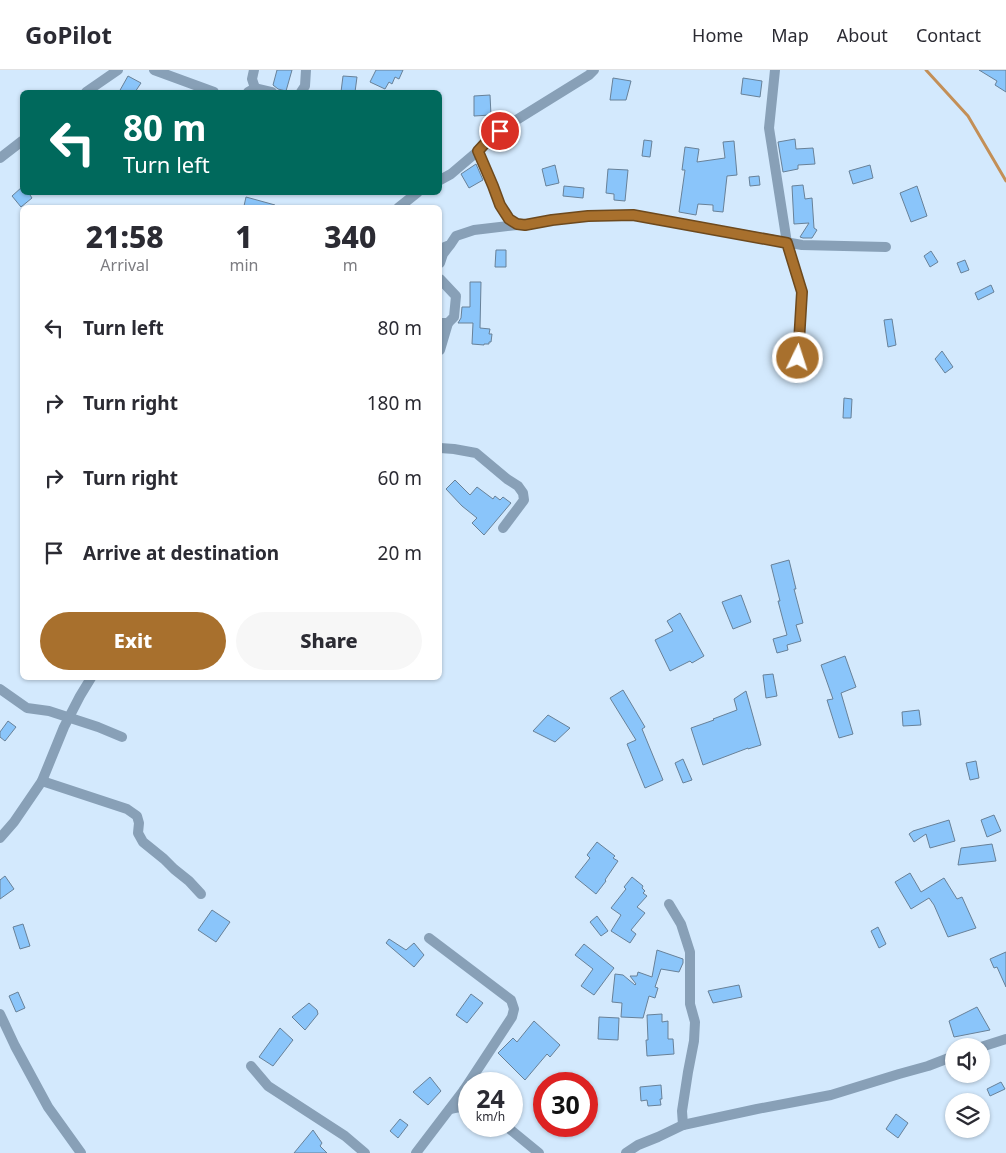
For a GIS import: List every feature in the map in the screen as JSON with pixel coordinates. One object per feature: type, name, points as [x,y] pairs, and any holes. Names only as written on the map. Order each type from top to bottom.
[{"type":"street","points":[[89,90],[118,70]]},
{"type":"street","points":[[154,70],[209,90]]},
{"type":"street","points":[[252,90],[254,70]]},
{"type":"street","points":[[303,90],[306,70]]},
{"type":"street","points":[[442,179],[451,174],[478,151],[490,138],[594,70]]},
{"type":"street","points":[[775,70],[768,128],[787,243],[802,292],[798,358]]},
{"type":"street","points":[[0,158],[20,143]]},
{"type":"street","points":[[478,151],[500,205],[509,219],[517,224]]},
{"type":"street","points":[[402,205],[414,195]]},
{"type":"street","points":[[445,247],[456,236],[474,230],[588,216],[633,215],[802,245],[886,247]]},
{"type":"street","points":[[442,281],[456,296],[454,317],[444,323],[442,336]]},
{"type":"street","points":[[442,448],[476,453],[506,479],[518,486],[523,493],[524,500],[503,528]]},
{"type":"street","points":[[0,838],[14,822],[42,781],[69,718],[90,680]]},
{"type":"street","points":[[0,690],[27,708],[49,711],[122,737]]},
{"type":"street","points":[[42,781],[127,809],[137,816],[139,823],[138,833],[143,842],[202,894]]},
{"type":"street","points":[[670,904],[681,924],[690,952],[690,1004],[695,1022],[694,1041],[682,1111],[683,1125]]},
{"type":"street","points":[[429,938],[511,1000],[514,1009],[512,1018],[479,1072]]},
{"type":"street","points":[[0,1014],[48,1107],[81,1153]]},
{"type":"street","points":[[990,1044],[1006,1039]]},
{"type":"street","points":[[626,1153],[638,1145],[683,1125],[831,1095],[945,1059]]},
{"type":"street","points":[[251,1066],[268,1086],[345,1136],[365,1153]]},
{"type":"street","points":[[416,1153],[458,1101]]},
{"type":"street","points":[[450,1109],[458,1107]]},
{"type":"street","points":[[519,1137],[539,1153]]},
{"type":"building","points":[[277,70],[292,70],[286,90],[278,89],[273,85]]},
{"type":"building","points":[[376,70],[403,70],[399,79],[395,77],[392,84],[389,82],[385,89],[370,82]]},
{"type":"building","points":[[979,70],[1006,70],[1006,92],[995,85],[997,81]]},
{"type":"building","points":[[128,76],[141,83],[136,90],[120,90]]},
{"type":"building","points":[[343,76],[357,77],[355,90],[341,90]]},
{"type":"building","points":[[613,78],[631,81],[626,100],[610,100]]},
{"type":"building","points":[[743,78],[762,81],[760,97],[741,94]]},
{"type":"building","points":[[490,95],[491,115],[474,116],[474,96]]},
{"type":"building","points":[[795,139],[796,149],[813,148],[815,164],[798,165],[798,169],[783,172],[778,142]]},
{"type":"building","points":[[644,140],[652,141],[650,157],[642,156]]},
{"type":"building","points":[[734,141],[737,175],[727,176],[723,212],[713,211],[713,205],[698,204],[696,215],[679,212],[685,170],[682,170],[685,147],[699,149],[697,162],[725,158],[723,142]]},
{"type":"building","points":[[476,164],[483,180],[469,188],[461,174]]},
{"type":"building","points":[[555,165],[559,183],[546,186],[542,169]]},
{"type":"building","points":[[870,165],[873,178],[853,184],[849,171]]},
{"type":"building","points":[[608,169],[628,170],[625,201],[614,200],[614,194],[606,193]]},
{"type":"building","points":[[759,176],[760,185],[750,186],[749,177]]},
{"type":"building","points":[[803,185],[805,199],[812,198],[814,228],[817,230],[812,238],[800,237],[809,223],[794,224],[792,186]]},
{"type":"building","points":[[564,186],[584,188],[583,198],[563,196]]},
{"type":"building","points":[[917,186],[927,216],[911,222],[900,193]]},
{"type":"building","points":[[20,189],[20,195],[30,195],[32,198],[20,206],[12,196]]},
{"type":"building","points":[[246,197],[275,205],[244,205]]},
{"type":"building","points":[[496,250],[506,250],[506,267],[495,267]]},
{"type":"building","points":[[931,251],[938,262],[930,267],[924,256]]},
{"type":"building","points":[[965,260],[969,270],[961,273],[957,263]]},
{"type":"building","points":[[470,282],[481,282],[480,328],[490,329],[489,334],[492,334],[489,344],[472,344],[473,323],[458,323],[461,318],[462,307],[470,307]]},
{"type":"building","points":[[991,285],[994,292],[978,300],[975,293]]},
{"type":"building","points":[[892,319],[896,345],[888,347],[884,320]]},
{"type":"building","points":[[942,351],[953,367],[945,373],[935,359]]},
{"type":"building","points":[[844,398],[852,399],[851,418],[843,418]]},
{"type":"building","points":[[455,480],[470,495],[477,487],[493,499],[495,496],[500,500],[503,497],[511,503],[484,535],[472,523],[477,518],[446,489]]},
{"type":"building","points":[[789,560],[803,623],[796,625],[801,641],[787,645],[788,650],[777,653],[773,639],[787,635],[771,565]]},
{"type":"building","points":[[741,595],[751,622],[733,629],[722,602]]},
{"type":"building","points":[[680,613],[704,656],[692,663],[690,661],[670,671],[655,640],[673,631],[667,621]]},
{"type":"building","points":[[845,656],[856,687],[841,693],[853,734],[839,738],[827,700],[833,699],[821,665]]},
{"type":"building","points":[[773,674],[777,696],[766,698],[763,675]]},
{"type":"building","points":[[623,690],[645,727],[642,729],[663,780],[645,788],[627,744],[636,740],[610,698]]},
{"type":"building","points":[[746,691],[761,745],[703,765],[691,728],[737,710],[734,699]]},
{"type":"building","points":[[919,710],[921,725],[903,726],[902,712]]},
{"type":"building","points":[[548,715],[570,728],[555,742],[533,731]]},
{"type":"building","points":[[8,721],[16,727],[5,741],[0,737],[0,732]]},
{"type":"building","points":[[683,759],[692,780],[683,783],[675,763]]},
{"type":"building","points":[[976,761],[979,778],[970,780],[966,763]]},
{"type":"building","points":[[994,815],[1001,831],[987,837],[981,820]]},
{"type":"building","points":[[949,820],[955,841],[930,848],[926,834],[914,842],[909,834],[913,831]]},
{"type":"building","points":[[597,842],[615,856],[613,858],[618,861],[596,894],[575,877],[590,858],[587,855]]},
{"type":"building","points":[[992,844],[996,861],[958,865],[961,848]]},
{"type":"building","points":[[910,873],[921,892],[944,878],[957,899],[962,897],[976,928],[948,937],[929,898],[911,909],[895,882]]},
{"type":"building","points":[[5,876],[14,889],[0,899],[0,880]]},
{"type":"building","points":[[632,877],[643,886],[642,888],[645,891],[643,893],[647,896],[637,907],[645,913],[631,930],[636,934],[630,943],[611,931],[621,915],[611,908],[626,889],[624,887]]},
{"type":"building","points":[[212,910],[230,922],[216,942],[198,930]]},
{"type":"building","points":[[597,916],[608,931],[601,936],[590,922]]},
{"type":"building","points":[[23,924],[30,946],[20,949],[13,927]]},
{"type":"building","points":[[878,927],[886,944],[879,948],[871,931]]},
{"type":"building","points":[[389,939],[406,950],[414,943],[424,955],[414,967],[386,943]]},
{"type":"building","points":[[584,944],[614,968],[594,995],[581,986],[593,969],[575,955]]},
{"type":"building","points":[[657,950],[683,959],[679,972],[661,969],[655,987],[658,988],[655,998],[649,996],[643,1018],[621,1017],[622,1003],[612,1002],[615,974],[623,975],[635,985],[630,976],[637,976],[638,972],[652,977]]},
{"type":"building","points":[[1006,952],[1006,987],[997,967],[994,968],[990,959]]},
{"type":"building","points":[[739,985],[742,997],[713,1003],[708,991]]},
{"type":"building","points":[[18,992],[25,1008],[16,1012],[9,996]]},
{"type":"building","points":[[471,994],[483,1003],[467,1023],[456,1015]]},
{"type":"building","points":[[309,1003],[317,1010],[318,1014],[305,1030],[292,1017]]},
{"type":"building","points":[[977,1007],[990,1030],[954,1037],[949,1021]]},
{"type":"building","points":[[662,1014],[662,1022],[668,1021],[668,1039],[673,1039],[674,1054],[647,1056],[647,1015]]},
{"type":"building","points":[[599,1017],[619,1018],[618,1040],[598,1039]]},
{"type":"building","points":[[534,1021],[560,1045],[550,1057],[547,1054],[525,1080],[523,1072],[517,1072],[498,1053],[513,1038],[517,1042]]},
{"type":"building","points":[[280,1028],[293,1040],[273,1066],[259,1057]]},
{"type":"building","points":[[430,1077],[441,1091],[428,1105],[413,1092]]},
{"type":"building","points":[[1001,1082],[1005,1089],[990,1096],[987,1089]]},
{"type":"building","points":[[661,1085],[661,1105],[648,1106],[647,1100],[641,1101],[640,1087]]},
{"type":"building","points":[[896,1114],[908,1123],[898,1138],[886,1129]]},
{"type":"building","points":[[400,1119],[408,1125],[398,1138],[390,1131]]},
{"type":"building","points":[[313,1130],[322,1143],[320,1146],[327,1153],[294,1153]]},
{"type":"waterway","points":[[926,70],[968,116],[1006,181]]},
{"type":"route","points":[[500,131],[490,138],[478,151],[500,205],[509,219],[517,224],[525,225],[588,216],[633,215],[787,243],[802,292],[798,358]]}]
